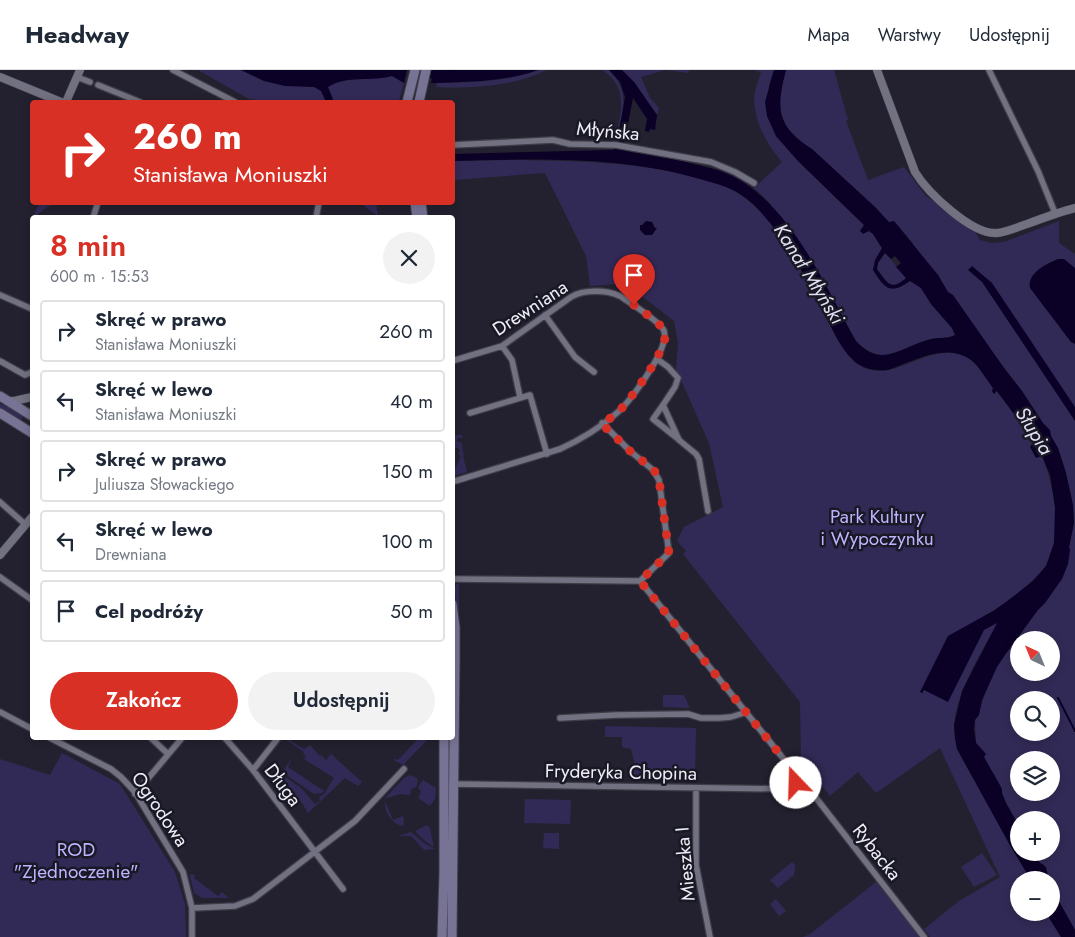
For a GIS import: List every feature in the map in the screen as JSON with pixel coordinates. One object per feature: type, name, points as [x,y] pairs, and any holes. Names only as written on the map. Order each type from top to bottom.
[{"type":"main road","points":[[407,100],[415,70]]},
{"type":"main road","points":[[419,100],[426,70]]},
{"type":"main road","points":[[4,398],[30,415]]},
{"type":"main road","points":[[0,413],[30,432]]},
{"type":"main road","points":[[444,740],[448,784],[452,937]]},
{"type":"main road","points":[[442,937],[444,855],[451,740]]},
{"type":"street","points":[[173,70],[231,100]]},
{"type":"street","points":[[877,70],[916,172],[922,183],[940,202],[970,223],[982,230],[995,233],[1075,208]]},
{"type":"street","points":[[989,70],[1038,171],[1055,213]]},
{"type":"street","points":[[67,100],[79,74],[90,82]]},
{"type":"street","points":[[0,77],[56,100]]},
{"type":"street","points":[[98,86],[135,100]]},
{"type":"street","name":"Młyńska","points":[[455,145],[553,140],[570,144],[626,146],[711,162],[735,172],[754,183]]},
{"type":"street","name":"Drewniana","points":[[455,360],[502,346],[575,294],[591,292],[614,293],[660,325],[665,333],[665,338],[657,359]]},
{"type":"street","points":[[0,295],[30,308]]},
{"type":"street","points":[[545,316],[575,357],[594,372]]},
{"type":"street","points":[[502,346],[512,360],[520,398]]},
{"type":"street","points":[[455,481],[547,454],[574,443],[620,410],[657,359],[678,378],[676,387],[653,419],[696,454],[708,511]]},
{"type":"street","points":[[0,361],[25,375],[30,373]]},
{"type":"street","points":[[470,413],[530,394],[547,454]]},
{"type":"street","points":[[4,398],[14,401],[30,397]]},
{"type":"street","points":[[663,405],[679,440]]},
{"type":"street","points":[[455,579],[640,581],[669,553],[659,480],[654,470],[630,451],[602,424]]},
{"type":"street","points":[[0,502],[26,525]]},
{"type":"street","points":[[0,555],[30,520]]},
{"type":"street","points":[[0,577],[30,599]]},
{"type":"street","points":[[640,581],[799,778],[805,779],[806,786],[802,788],[797,787],[796,781],[799,778]]},
{"type":"street","points":[[0,712],[30,728]]},
{"type":"street","points":[[560,718],[688,714],[701,718],[719,718],[731,717],[746,712]]},
{"type":"street","name":"Ogrodowa","points":[[54,740],[110,769],[122,777],[136,794],[183,872],[192,908],[192,937]]},
{"type":"street","points":[[153,740],[168,754]]},
{"type":"street","points":[[136,794],[180,740]]},
{"type":"street","name":"Długa","points":[[227,740],[253,770],[343,889]]},
{"type":"street","points":[[253,770],[276,740]]},
{"type":"street","points":[[192,908],[234,906],[257,897],[358,819],[404,769]]},
{"type":"street","name":"Fryderyka Chopina","points":[[448,784],[789,789],[797,787]]},
{"type":"street","name":"Rybacka","points":[[806,786],[924,937]]},
{"type":"street","name":"Mieszka I","points":[[696,788],[696,865],[710,937]]},
{"type":"green space","points":[[198,70],[397,70],[398,79],[404,83],[399,100],[249,99]]},
{"type":"green space","points":[[538,70],[547,70],[507,83],[464,87],[436,87],[437,83],[501,79]]},
{"type":"green space","points":[[602,70],[609,70],[616,78],[623,95],[623,112],[617,141],[621,111],[620,93],[611,77]]},
{"type":"green space","points":[[622,70],[665,70],[641,77],[650,98],[659,108],[657,115],[634,82]]},
{"type":"green space","points":[[665,70],[689,70],[688,73]]},
{"type":"green space","points":[[754,70],[774,70],[769,84],[767,116],[776,136],[798,161],[864,225],[860,231],[869,231],[873,234],[880,246],[906,278],[921,288],[931,304],[952,328],[955,335],[950,338],[931,339],[897,352],[880,356],[862,348],[856,341],[818,273],[794,235],[767,200],[754,188],[782,162],[771,148],[759,125],[754,96],[761,72]]},
{"type":"green space","points":[[786,70],[834,70],[848,120],[846,121],[868,180],[904,167],[926,196],[974,230],[980,240],[991,243],[1004,242],[1059,221],[1059,243],[1075,254],[1075,930],[1060,903],[1060,871],[1047,871],[1046,867],[1039,861],[1060,861],[1060,811],[1011,811],[1002,789],[988,766],[980,747],[976,743],[975,720],[978,716],[991,674],[1010,643],[1010,681],[1060,681],[1060,631],[1017,631],[1069,547],[1074,523],[1073,505],[1058,448],[1022,391],[970,325],[953,295],[948,293],[938,275],[912,245],[913,243],[894,221],[889,223],[875,207],[791,132],[785,124],[782,115],[780,106]]},
{"type":"green space","name":"Park Kultury i Wypoczynku","points":[[518,160],[587,162],[631,166],[676,173],[723,186],[740,195],[764,215],[771,224],[803,274],[835,335],[850,357],[858,364],[871,370],[885,370],[943,353],[958,354],[972,361],[978,367],[993,388],[994,394],[996,391],[1020,422],[1030,439],[1036,457],[1042,456],[1053,494],[1056,521],[1053,548],[1049,560],[1040,573],[1025,587],[1001,619],[970,675],[956,711],[955,740],[957,749],[1010,845],[1010,861],[1019,861],[1026,871],[1010,871],[1010,921],[1051,921],[1061,937],[930,937],[924,929],[959,901],[1000,877],[940,748],[876,793],[858,772],[830,796],[801,760],[800,702],[683,554],[686,551],[677,541],[684,527],[723,507],[709,443],[676,369],[678,343],[674,321],[621,280],[616,284],[590,286],[586,256],[545,173],[455,180],[455,161]]},
{"type":"green space","points":[[38,205],[50,205],[39,215],[34,215]]},
{"type":"green space","points":[[376,205],[378,215],[377,215],[364,206]]},
{"type":"green space","points":[[0,404],[12,407],[24,415],[20,421],[0,409]]},
{"type":"green space","points":[[455,435],[462,435],[463,438],[458,438],[456,441],[462,443],[467,472],[455,476],[455,469],[461,456],[458,454],[460,450],[455,447]]},
{"type":"green space","points":[[459,583],[459,616],[455,596],[456,585]]},
{"type":"green space","points":[[663,695],[684,695],[690,708],[663,707]]},
{"type":"green space","points":[[605,726],[696,728],[695,778],[634,778],[634,761],[631,749],[622,747],[622,737],[605,737]]},
{"type":"green space","points":[[286,740],[304,749],[310,745],[326,760],[331,754],[362,782],[358,786],[345,778],[308,813],[279,775],[281,774],[301,788],[315,804],[320,801],[319,797],[324,794],[334,778],[304,759],[306,756],[303,754],[304,752]]},
{"type":"green space","points":[[417,740],[427,740],[404,764],[408,767],[395,761],[394,758],[398,760]]},
{"type":"green space","name":"ROD \"Zjednoczenie\"","points":[[62,753],[120,784],[175,872],[185,904],[186,937],[0,937],[0,759],[50,775]]},
{"type":"green space","points":[[292,758],[288,767],[324,791],[322,793],[314,794],[282,772]]},
{"type":"green space","points":[[410,775],[417,778],[418,781],[416,787],[411,789],[410,795],[400,794],[384,799],[404,778]]},
{"type":"green space","points":[[423,780],[436,788],[435,799],[430,806],[418,798],[421,792],[418,787]]},
{"type":"green space","points":[[525,799],[571,800],[570,824],[524,823]]},
{"type":"green space","points":[[385,801],[393,820],[403,816],[403,826],[395,823],[390,817]]},
{"type":"green space","points":[[427,825],[430,828],[434,847],[415,831]]},
{"type":"green space","points":[[411,832],[425,844],[435,849],[424,850],[411,836],[398,836]]},
{"type":"green space","points":[[544,833],[559,833],[559,849],[543,848]]},
{"type":"green space","points":[[982,853],[997,875],[974,887],[961,867]]},
{"type":"green space","points":[[792,862],[795,865],[794,875],[778,888],[770,880]]},
{"type":"green space","points":[[191,874],[195,875],[194,878],[218,896],[222,892],[229,898],[202,898],[194,893]]},
{"type":"green space","points":[[876,882],[920,937],[803,937],[810,934]]},
{"type":"green space","points":[[776,899],[786,911],[779,916],[770,904]]},
{"type":"water","points":[[241,70],[407,70],[404,83],[392,76],[335,83],[328,87],[333,100],[325,100],[321,91],[314,87],[285,86],[264,81]]},
{"type":"water","points":[[434,70],[538,70],[499,79],[431,83]]},
{"type":"water","name":"Kanał Młyński","points":[[609,70],[622,70],[634,82],[657,115],[655,130],[645,131],[647,119],[633,98],[623,149],[639,153],[642,151],[718,170],[742,182],[764,198],[800,242],[816,267],[856,341],[866,350],[875,354],[892,354],[920,342],[955,335],[952,328],[931,304],[921,288],[910,281],[893,289],[888,288],[881,282],[873,270],[875,260],[882,248],[873,234],[869,231],[863,234],[860,231],[864,225],[798,161],[776,136],[767,116],[765,102],[774,70],[786,70],[780,106],[785,124],[800,141],[812,149],[889,222],[894,221],[938,275],[948,292],[953,295],[1043,423],[1050,430],[1066,473],[1073,505],[1074,523],[1068,564],[1062,579],[1023,631],[1010,631],[1010,648],[997,667],[982,700],[974,729],[976,743],[986,754],[984,757],[1002,789],[1011,811],[1010,845],[957,749],[954,725],[962,691],[997,623],[984,630],[948,702],[924,690],[922,693],[920,692],[948,636],[1006,602],[1033,581],[1046,566],[1054,543],[1055,507],[1050,475],[1042,456],[1036,458],[1030,447],[1033,443],[1028,433],[997,391],[994,394],[993,388],[977,365],[971,360],[961,355],[941,353],[919,358],[888,370],[878,370],[860,366],[853,360],[839,342],[808,282],[784,242],[756,207],[735,191],[696,178],[666,171],[606,162],[576,160],[455,161],[455,154],[613,150],[616,148],[625,97],[620,82]],"holes":[[[885,253],[891,259],[895,256],[901,263],[896,267],[906,278],[896,284],[889,284],[877,269],[878,263]]]},
{"type":"water","points":[[646,221],[652,222],[655,228],[657,228],[652,235],[645,235],[640,230],[640,225]]},
{"type":"water","points":[[1058,259],[1064,259],[1075,268],[1075,344],[1071,342],[1030,288],[1031,278],[1034,274],[1043,266]]},
{"type":"water","points":[[972,266],[992,283],[1075,407],[1075,421],[982,282],[968,270]]},
{"type":"water","points":[[1019,861],[1039,861],[1047,871],[1026,871]]},
{"type":"water","points":[[1060,903],[1075,930],[1075,937],[1061,937],[1051,921],[1060,921]]},
{"type":"waterway","name":"Słupia","points":[[416,70],[450,75]]},
{"type":"waterway","points":[[1060,702],[1075,731]]},
{"type":"route","points":[[634,305],[664,329],[665,341],[657,359],[625,404],[602,424],[630,451],[654,470],[659,480],[669,553],[640,581],[799,778],[796,783]]}]
